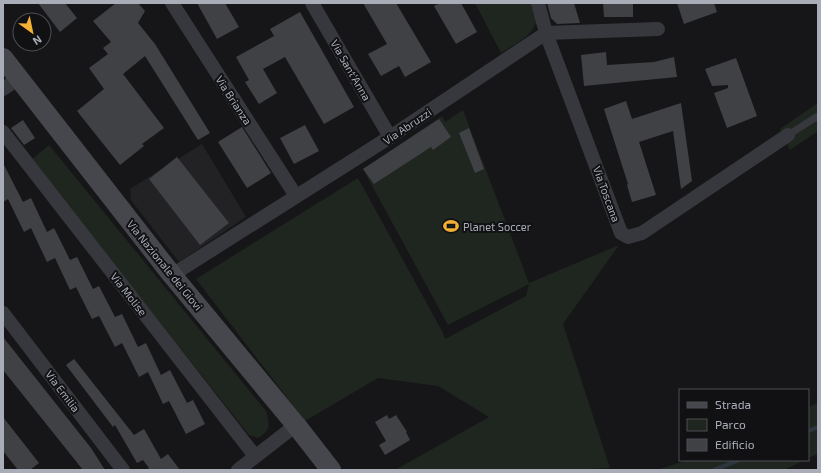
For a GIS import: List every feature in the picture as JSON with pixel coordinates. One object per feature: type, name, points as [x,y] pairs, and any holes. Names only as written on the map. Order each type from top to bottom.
[{"type":"main road","name":"Via Nazionale dei Giovi","points":[[3,58],[11,84],[172,275],[296,425],[331,470]]},
{"type":"street","name":"Via Brianza","points":[[172,3],[296,196]]},
{"type":"street","name":"Via Sant'Anna","points":[[312,3],[390,138]]},
{"type":"street","name":"Via Toscana","points":[[538,3],[546,32],[621,233],[628,237],[642,233],[788,135]]},
{"type":"street","points":[[546,32],[658,29]]},
{"type":"street","name":"Via Abruzzi","points":[[172,275],[390,138],[546,32]]},
{"type":"street","name":"Via Molise","points":[[3,132],[255,456]]},
{"type":"street","name":"Via Emilia","points":[[3,313],[123,470]]},
{"type":"street","points":[[238,470],[296,425]]},
{"type":"lane","name":"Via Toscana","points":[[788,135],[818,116]]},
{"type":"shaded area","points":[[202,144],[246,217],[179,262],[131,200],[130,189]]},
{"type":"green space","points":[[475,3],[534,3],[537,14],[536,22],[524,38],[501,53]]},
{"type":"green space","points":[[818,103],[818,131],[790,150],[780,129]]},
{"type":"green space","points":[[463,110],[529,283],[619,245],[563,324],[610,468],[567,470],[395,470],[489,417],[438,386],[378,378],[305,421],[196,279],[358,178],[445,339],[526,296],[529,284],[448,325],[363,169],[442,116],[445,122]]},
{"type":"green space","points":[[49,145],[266,411],[269,424],[267,430],[258,438],[249,435],[31,160]]},
{"type":"green space","points":[[818,402],[818,454],[809,458],[809,407]]},
{"type":"green space","points":[[685,461],[803,461],[784,470],[656,470]]},
{"type":"building","points":[[38,3],[65,3],[77,18],[60,32],[52,21],[52,12],[45,12]]},
{"type":"building","points":[[116,3],[138,3],[145,11],[138,23],[155,44],[210,133],[198,140],[145,56],[123,74],[164,128],[142,144],[144,146],[120,165],[77,111],[104,89],[89,68],[108,54],[103,48],[111,42],[93,21]]},
{"type":"building","points":[[197,3],[225,3],[239,27],[217,39]]},
{"type":"building","points":[[363,3],[396,3],[431,62],[405,77],[399,66],[381,76],[368,54],[387,44]]},
{"type":"building","points":[[440,3],[461,3],[477,32],[456,44],[434,6]]},
{"type":"building","points":[[547,3],[574,3],[580,23],[557,24],[551,18]]},
{"type":"building","points":[[603,3],[633,3],[633,17],[604,17]]},
{"type":"building","points":[[677,3],[714,3],[717,12],[684,24]]},
{"type":"building","points":[[300,12],[354,107],[324,124],[285,57],[263,69],[277,93],[259,104],[245,82],[249,80],[236,57],[274,36],[270,29]]},
{"type":"building","points":[[606,52],[607,65],[654,62],[674,57],[677,77],[584,86],[581,55]]},
{"type":"building","points":[[736,58],[757,116],[727,128],[714,93],[728,88],[728,85],[712,86],[705,69]]},
{"type":"building","points":[[626,101],[632,119],[681,103],[692,181],[681,189],[673,131],[639,142],[656,195],[632,202],[628,184],[604,109]]},
{"type":"building","points":[[439,119],[451,137],[433,150],[431,147],[374,184],[363,169]]},
{"type":"building","points":[[23,120],[35,138],[24,145],[11,128]]},
{"type":"building","points":[[305,125],[319,151],[294,164],[280,138]]},
{"type":"building","points":[[242,127],[271,173],[247,188],[218,142]]},
{"type":"building","points":[[469,128],[484,169],[475,173],[459,133]]},
{"type":"building","points":[[177,157],[229,223],[200,245],[149,179]]},
{"type":"building","points":[[3,163],[23,202],[31,198],[47,232],[54,228],[70,260],[77,257],[93,289],[99,286],[115,317],[122,314],[138,347],[146,343],[161,375],[170,370],[187,403],[193,400],[205,424],[186,434],[169,401],[163,404],[148,372],[139,377],[122,343],[115,347],[99,316],[92,319],[76,287],[70,290],[55,258],[47,262],[31,228],[24,232],[8,199],[3,202]]},
{"type":"building","points":[[3,337],[91,448],[105,470],[83,470],[3,370]]},
{"type":"building","points":[[74,359],[134,435],[144,429],[161,459],[168,454],[180,470],[146,470],[149,468],[143,460],[137,463],[115,425],[113,427],[66,365]]},
{"type":"building","points":[[387,415],[389,419],[396,415],[407,432],[410,440],[385,455],[379,445],[386,441],[375,422]]},
{"type":"building","points":[[3,417],[39,463],[30,470],[18,470],[3,451]]},
{"type":"waterway","points":[[809,431],[818,427]]},
{"type":"waterway","points":[[714,470],[736,461]]},
{"type":"place","name":"Planet Soccer","points":[[451,226]]}]
